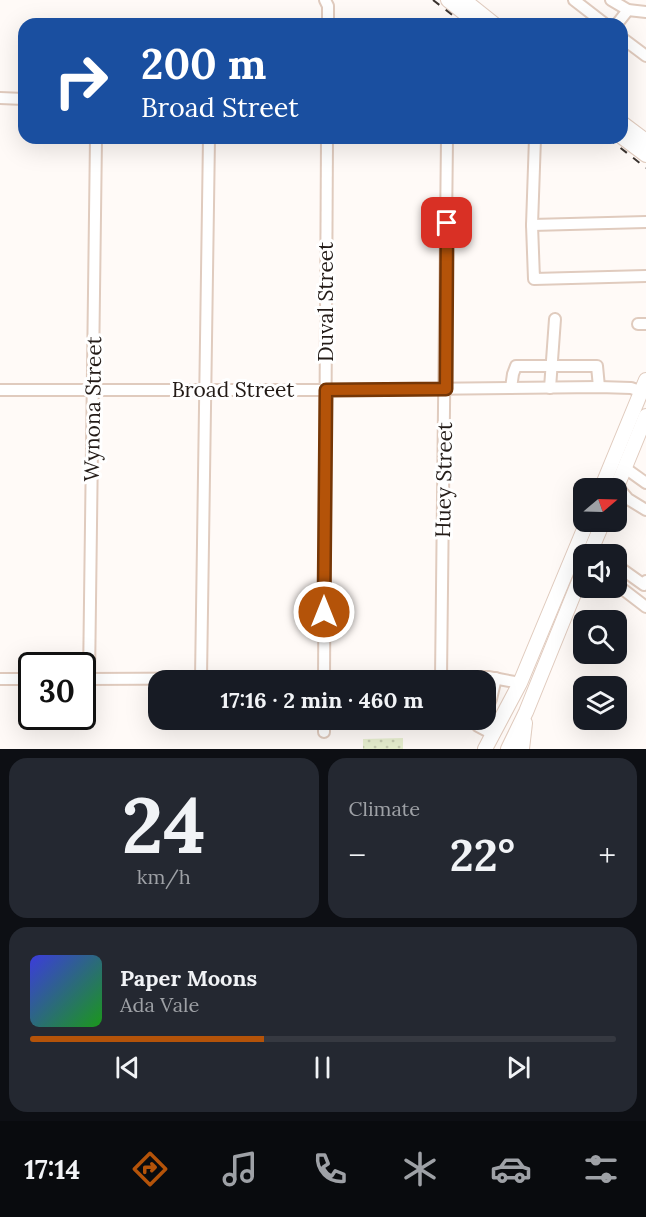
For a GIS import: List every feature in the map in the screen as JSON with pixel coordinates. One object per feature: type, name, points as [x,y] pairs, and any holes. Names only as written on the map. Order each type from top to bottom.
[{"type":"main road","points":[[448,0],[466,4],[486,18]]},
{"type":"main road","points":[[466,4],[474,18]]},
{"type":"main road","points":[[628,128],[646,141]]},
{"type":"main road","points":[[628,142],[646,155]]},
{"type":"main road","points":[[606,478],[645,388]]},
{"type":"main road","points":[[621,478],[646,416]]},
{"type":"main road","points":[[485,749],[573,584]]},
{"type":"main road","points":[[507,749],[526,712],[573,596]]},
{"type":"main road","points":[[507,749],[507,732],[520,683]]},
{"type":"main road","points":[[522,749],[526,712]]},
{"type":"street","points":[[327,0],[328,18]]},
{"type":"street","points":[[574,0],[597,18]]},
{"type":"street","points":[[611,0],[628,10],[646,12]]},
{"type":"street","points":[[622,18],[628,10]]},
{"type":"street","points":[[628,42],[646,56]]},
{"type":"street","points":[[0,98],[18,99]]},
{"type":"street","name":"Wynona Street","points":[[87,652],[94,390],[96,144]]},
{"type":"street","points":[[201,670],[209,144]]},
{"type":"street","name":"Duval Street","points":[[324,670],[327,144]]},
{"type":"street","name":"Huey Street","points":[[441,670],[447,144]]},
{"type":"street","points":[[535,144],[532,225],[534,279],[646,276]]},
{"type":"street","points":[[532,225],[646,222]]},
{"type":"street","points":[[550,388],[555,319]]},
{"type":"street","points":[[511,388],[516,366],[598,367],[599,387]]},
{"type":"street","points":[[580,367],[580,387]]},
{"type":"street","name":"Broad Street","points":[[0,390],[645,388]]},
{"type":"street","points":[[625,468],[646,483]]},
{"type":"street","points":[[627,498],[646,510]]},
{"type":"street","points":[[627,573],[644,585],[646,581]]},
{"type":"street","points":[[627,592],[646,607]]},
{"type":"street","points":[[96,679],[148,678]]},
{"type":"street","points":[[496,678],[520,683]]},
{"type":"street","points":[[0,679],[18,679]]},
{"type":"street","points":[[486,730],[493,734]]},
{"type":"green space","points":[[403,738],[403,749],[363,749],[363,739]]},
{"type":"railway","points":[[433,0],[456,18]]},
{"type":"railway","points":[[616,144],[646,168]]},
{"type":"route","points":[[324,612],[326,390],[446,389],[447,223]]}]
